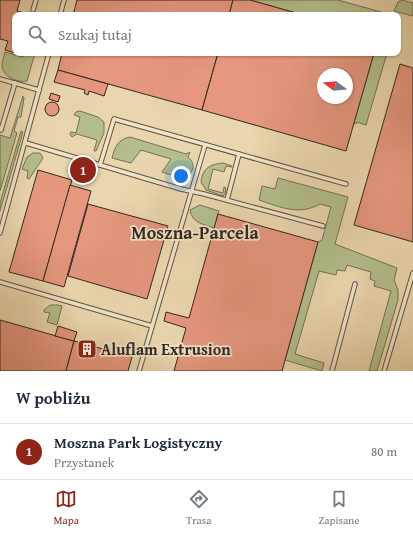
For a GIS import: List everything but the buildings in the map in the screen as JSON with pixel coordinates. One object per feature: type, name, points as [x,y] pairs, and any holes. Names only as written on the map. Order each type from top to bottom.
[{"type":"lane","points":[[33,10],[36,0]]},
{"type":"lane","points":[[61,12],[64,0]]},
{"type":"lane","points":[[0,233],[26,143],[48,56]]},
{"type":"lane","points":[[0,79],[39,90]]},
{"type":"lane","points":[[1,130],[15,83]]},
{"type":"lane","points":[[100,165],[114,119],[346,184]]},
{"type":"lane","points":[[26,143],[191,191],[323,226]]},
{"type":"lane","points":[[139,371],[205,145]]},
{"type":"lane","points":[[226,200],[240,154]]},
{"type":"lane","points":[[384,371],[413,273]]},
{"type":"lane","points":[[0,282],[152,326]]},
{"type":"lane","points":[[332,371],[356,284]]},
{"type":"green space","points":[[250,0],[338,0],[381,12],[292,12]]},
{"type":"green space","points":[[402,0],[413,3],[413,16],[394,11],[398,2]]},
{"type":"green space","points":[[5,52],[12,54],[12,56],[34,56],[27,81],[15,80],[8,76],[3,69]]},
{"type":"green space","points":[[373,56],[386,56],[366,125],[357,122],[356,124],[354,123]]},
{"type":"green space","points":[[23,96],[21,117],[18,117],[14,131],[17,133],[0,191],[0,135],[10,138]]},
{"type":"green space","points":[[80,111],[98,117],[104,122],[104,133],[96,151],[94,151],[97,140],[77,134],[72,137],[70,134],[71,132],[76,133],[80,117],[74,115],[76,112]]},
{"type":"green space","points":[[21,131],[23,132],[0,211],[0,203]]},
{"type":"green space","points":[[130,137],[186,154],[190,152],[188,157],[191,160],[193,169],[181,183],[177,177],[162,172],[171,159],[141,150],[131,163],[112,158],[114,150],[118,144]]},
{"type":"green space","points":[[33,153],[40,153],[43,158],[29,179],[27,178],[28,171],[22,169],[27,157]]},
{"type":"green space","points":[[223,163],[232,167],[226,166],[224,172],[213,169],[208,189],[223,193],[224,187],[226,188],[223,196],[206,190],[201,182],[205,170],[215,164]]},
{"type":"green space","points":[[278,178],[348,197],[335,244],[397,268],[394,280],[398,290],[398,300],[377,371],[369,371],[391,291],[374,286],[375,281],[370,279],[371,272],[347,265],[345,271],[337,270],[336,275],[319,271],[295,354],[324,363],[322,371],[285,360],[318,242],[322,240],[331,207],[320,204],[312,208],[297,210],[259,200],[262,186],[275,189]]},
{"type":"green space","points":[[200,205],[219,211],[214,228],[202,224],[193,218],[190,210]]},
{"type":"green space","points":[[50,305],[62,306],[57,325],[47,322],[50,313],[44,312],[44,310]]},
{"type":"place","name":"Moszna Park Logistyczny","points":[[83,170]]},
{"type":"place","name":"Aluflam Extrusion","points":[[87,349]]},
{"type":"district","name":"Moszna-Parcela","points":[[195,233]]}]
